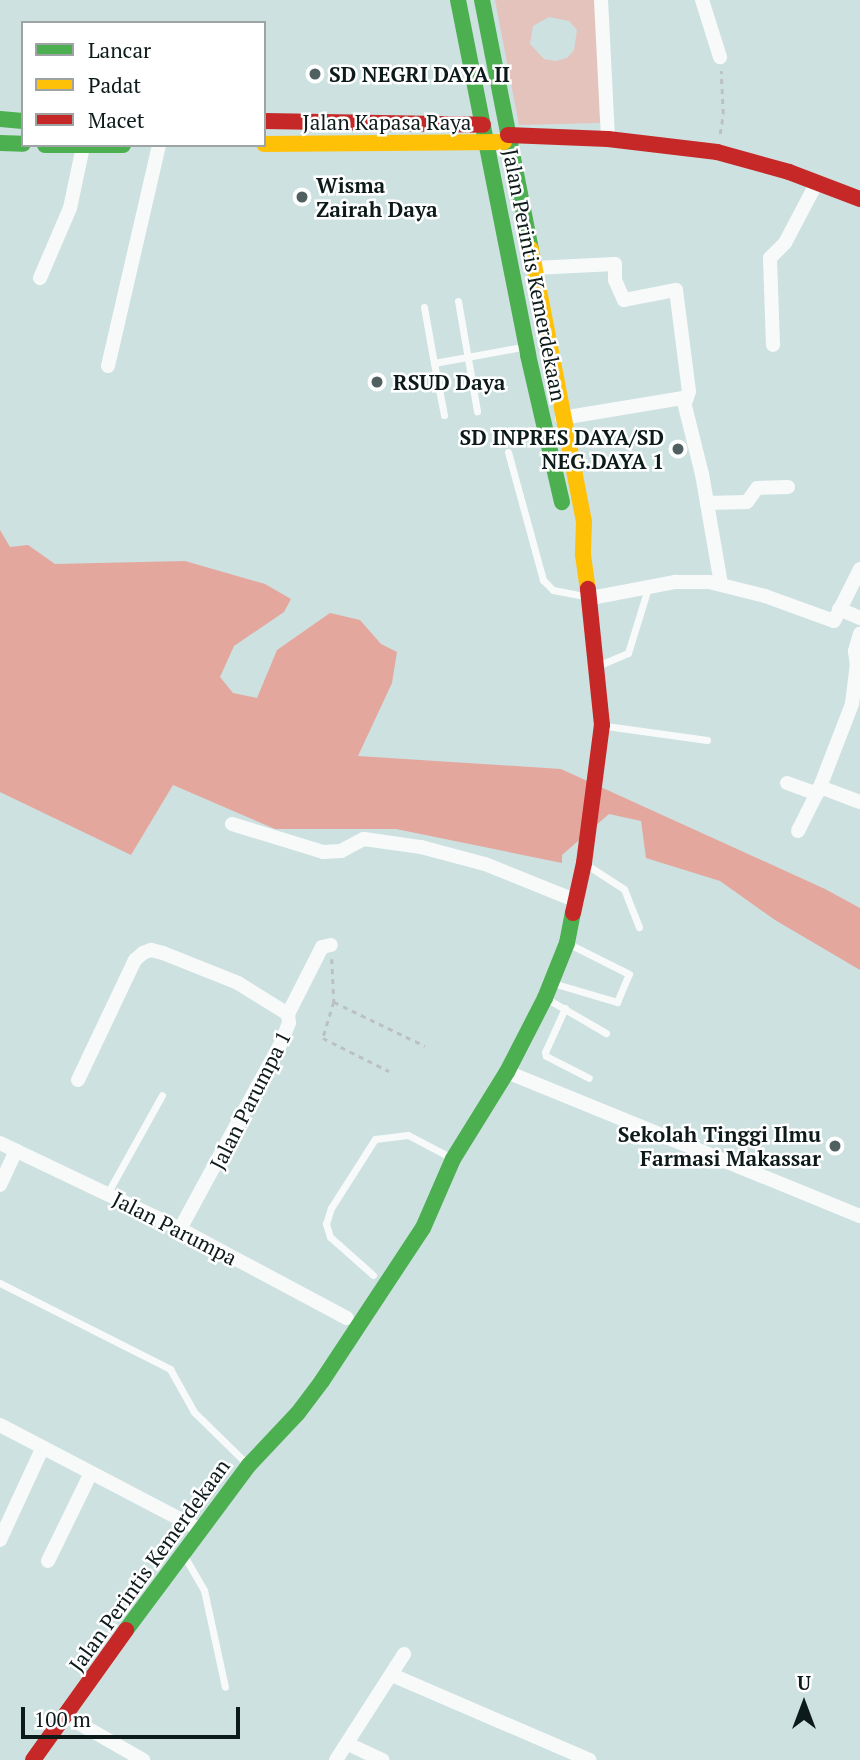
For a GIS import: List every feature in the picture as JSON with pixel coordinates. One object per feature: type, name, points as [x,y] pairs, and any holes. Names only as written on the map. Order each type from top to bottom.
[{"type":"main road","name":"Jalan Perintis Kemerdekaan","points":[[458,0],[485,125],[527,351],[566,519],[583,555]]},
{"type":"main road","name":"Jalan Perintis Kemerdekaan","points":[[33,1760],[181,1553],[248,1465],[298,1413],[322,1381],[423,1228],[435,1195],[453,1159],[507,1072],[545,999],[567,943],[584,860],[602,725],[598,665],[591,598],[583,555],[584,522],[482,0]]},
{"type":"main road","points":[[0,119],[21,121]]},
{"type":"main road","name":"Jalan Kapasa Raya","points":[[266,121],[485,125],[508,134]]},
{"type":"main road","name":"Jalan Kapasa Raya","points":[[266,144],[487,143],[508,134]]},
{"type":"main road","points":[[508,134],[608,139],[717,152],[817,182],[860,199]]},
{"type":"main road","points":[[0,143],[21,144]]},
{"type":"main road","points":[[527,351],[549,349]]},
{"type":"main road","name":"Jalan Perintis Kemerdekaan","points":[[278,1431],[286,1406],[347,1318],[373,1275],[410,1220],[435,1195]]},
{"type":"street","points":[[601,0],[608,139]]},
{"type":"street","points":[[702,0],[720,57]]},
{"type":"street","points":[[40,278],[70,208],[83,147]]},
{"type":"street","points":[[108,366],[159,147]]},
{"type":"street","points":[[773,345],[770,258],[785,243],[817,182]]},
{"type":"street","points":[[534,268],[615,264],[615,280],[624,300],[676,290],[689,391],[686,401],[721,584]]},
{"type":"street","points":[[562,418],[680,397],[686,401]]},
{"type":"street","points":[[707,503],[747,502],[757,488],[788,487]]},
{"type":"street","points":[[591,598],[694,581],[721,584],[834,621],[860,569]]},
{"type":"street","points":[[839,609],[860,618]]},
{"type":"street","points":[[798,831],[818,790],[852,704],[858,667],[855,651],[860,634]]},
{"type":"street","points":[[787,783],[860,802]]},
{"type":"street","points":[[232,824],[323,852],[341,851],[364,839],[421,847],[485,864],[577,901]]},
{"type":"street","points":[[288,1014],[322,947],[331,945]]},
{"type":"street","name":"Jalan Parumpa 1","points":[[78,1080],[135,960],[142,953],[151,950],[238,983],[288,1014],[289,1023],[281,1043],[180,1229]]},
{"type":"street","points":[[507,1072],[860,1216]]},
{"type":"street","name":"Jalan Parumpa","points":[[0,1143],[180,1229],[347,1318]]},
{"type":"street","points":[[0,1185],[16,1151]]},
{"type":"street","points":[[0,1425],[199,1530]]},
{"type":"street","points":[[0,1540],[43,1447]]},
{"type":"street","points":[[48,1561],[91,1473]]},
{"type":"street","points":[[336,1760],[404,1654]]},
{"type":"street","points":[[392,1675],[589,1760]]},
{"type":"street","points":[[66,1716],[144,1760]]},
{"type":"street","points":[[348,1744],[383,1760]]},
{"type":"lane","points":[[458,301],[477,411]]},
{"type":"lane","points":[[424,307],[444,415]]},
{"type":"lane","points":[[434,363],[527,351]]},
{"type":"lane","points":[[508,452],[543,580],[553,590],[591,598]]},
{"type":"lane","points":[[598,665],[628,653],[648,587]]},
{"type":"lane","points":[[602,725],[707,740]]},
{"type":"lane","points":[[584,860],[624,889],[639,927]]},
{"type":"lane","points":[[551,982],[617,1002],[629,974],[567,943]]},
{"type":"lane","points":[[545,999],[606,1033]]},
{"type":"lane","points":[[565,1008],[545,1052],[546,1056],[589,1078]]},
{"type":"lane","points":[[107,1194],[162,1095]]},
{"type":"lane","points":[[373,1275],[330,1237],[326,1224],[331,1208],[375,1139],[408,1135],[453,1159]]},
{"type":"lane","points":[[0,1283],[170,1369],[194,1412],[248,1465]]},
{"type":"lane","points":[[181,1553],[204,1590],[225,1687]]},
{"type":"path","points":[[717,152],[723,114],[720,57]]},
{"type":"path","points":[[331,945],[334,1002],[323,1038],[390,1071]]},
{"type":"path","points":[[334,1002],[425,1046]]},
{"type":"shaded area","points":[[495,0],[596,0],[600,123],[519,125]],"holes":[[[549,17],[569,21],[577,30],[574,50],[567,58],[556,61],[544,59],[530,44],[533,26]]]},
{"type":"shaded area","points":[[0,530],[10,547],[28,545],[55,564],[185,561],[265,584],[291,599],[284,612],[234,646],[220,677],[233,693],[257,698],[277,650],[330,613],[360,620],[381,644],[397,652],[392,683],[358,756],[561,769],[825,889],[860,908],[860,970],[775,920],[720,881],[646,858],[641,821],[609,814],[562,855],[562,863],[396,829],[275,829],[173,785],[131,855],[0,792]]},
{"type":"traffic: fast","points":[[458,0],[528,355],[562,502]]},
{"type":"traffic: fast","points":[[482,0],[531,249]]},
{"type":"traffic: fast","points":[[0,119],[21,121]]},
{"type":"traffic: fast","points":[[0,143],[21,144]]},
{"type":"traffic: fast","points":[[126,1630],[249,1465],[298,1413],[322,1381],[423,1228],[453,1159],[507,1072],[545,998],[567,943],[573,913]]},
{"type":"traffic: slow","points":[[266,144],[504,142]]},
{"type":"traffic: slow","points":[[531,249],[584,522],[583,555],[588,589]]},
{"type":"traffic: jam","points":[[266,121],[483,125]]},
{"type":"traffic: jam","points":[[508,135],[608,139],[717,152],[789,172],[860,199]]},
{"type":"traffic: jam","points":[[573,913],[584,863],[602,725],[588,589]]},
{"type":"traffic: jam","points":[[33,1760],[126,1630]]},
{"type":"place","name":"SD NEGRI DAYA II","points":[[315,74]]},
{"type":"place","name":"Wisma Zairah Daya","points":[[302,197]]},
{"type":"place","name":"RSUD Daya","points":[[377,382]]},
{"type":"place","name":"SD INPRES DAYA/SD NEG.DAYA 1","points":[[678,449]]},
{"type":"place","name":"Sekolah Tinggi Ilmu Farmasi Makassar","points":[[835,1146]]}]
